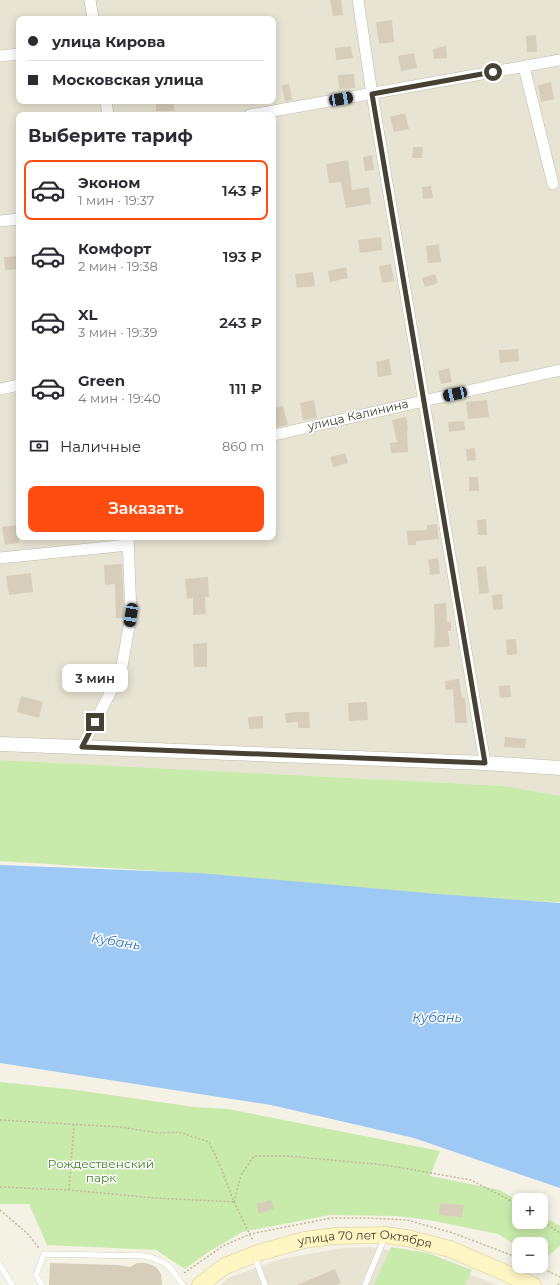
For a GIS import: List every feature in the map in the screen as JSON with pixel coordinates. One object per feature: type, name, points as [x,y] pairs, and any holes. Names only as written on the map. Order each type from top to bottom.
[{"type":"main road","name":"улица 70 лет Октября","points":[[200,1285],[225,1266],[256,1254],[304,1240],[335,1236],[386,1235],[407,1238],[450,1249],[533,1285]]},
{"type":"street","points":[[90,0],[93,16]]},
{"type":"street","points":[[358,0],[372,94],[485,763]]},
{"type":"street","points":[[0,56],[16,54]]},
{"type":"street","points":[[267,112],[560,60]]},
{"type":"street","points":[[524,67],[553,184]]},
{"type":"street","points":[[0,221],[16,219]]},
{"type":"street","name":"улица Калинина","points":[[276,435],[560,370]]},
{"type":"street","points":[[0,389],[16,386]]},
{"type":"street","points":[[0,558],[128,541],[131,615],[121,672],[82,747]]},
{"type":"street","points":[[0,744],[485,763],[559,769]]},
{"type":"lane","points":[[365,1285],[386,1235]]},
{"type":"lane","points":[[42,1285],[36,1275],[44,1254],[145,1256],[159,1259],[171,1268],[183,1285]]},
{"type":"lane","points":[[256,1254],[266,1285]]},
{"type":"lane","points":[[0,1264],[12,1285]]},
{"type":"path","points":[[0,1120],[120,1127],[159,1133],[179,1132],[209,1142],[234,1202],[250,1234],[256,1254]]},
{"type":"path","points":[[69,1190],[74,1124]]},
{"type":"path","points":[[234,1202],[242,1175],[254,1156],[288,1156],[385,1165],[471,1180],[512,1202]]},
{"type":"path","points":[[0,1187],[69,1190],[155,1198],[234,1202]]},
{"type":"path","points":[[0,1210],[28,1234],[44,1254]]},
{"type":"path","points":[[548,1225],[560,1233]]},
{"type":"path","points":[[548,1271],[560,1277]]},
{"type":"path","points":[[558,1285],[560,1280]]},
{"type":"shaded area","points":[[0,0],[560,0],[560,796],[505,786],[0,760]]},
{"type":"shaded area","points":[[371,1247],[427,1257],[497,1285],[220,1285],[230,1277],[281,1259],[342,1248]]},
{"type":"green space","points":[[0,760],[505,786],[560,796],[560,902],[458,899],[159,871],[0,861]]},
{"type":"green space","name":"Рождественский парк","points":[[0,1082],[76,1090],[194,1107],[228,1109],[440,1151],[430,1176],[500,1190],[512,1198],[512,1229],[548,1229],[548,1219],[560,1226],[560,1246],[548,1255],[548,1237],[512,1237],[512,1243],[498,1234],[429,1220],[396,1216],[330,1215],[242,1232],[207,1253],[185,1269],[156,1250],[47,1245],[29,1204],[0,1204]]},
{"type":"green space","points":[[391,1247],[428,1253],[472,1270],[465,1285],[374,1285]]},
{"type":"water","name":"Кубань","points":[[0,865],[199,873],[560,903],[560,1188],[414,1138],[271,1105],[0,1063]]},
{"type":"building","points":[[330,0],[341,0],[343,15],[333,16]]},
{"type":"building","points":[[392,20],[394,42],[379,44],[376,22]]},
{"type":"building","points":[[536,35],[537,52],[527,52],[526,36]]},
{"type":"building","points":[[351,46],[353,58],[336,60],[335,48]]},
{"type":"building","points":[[446,46],[447,58],[434,59],[433,49]]},
{"type":"building","points":[[414,53],[417,68],[401,71],[398,56]]},
{"type":"building","points":[[354,74],[355,88],[339,89],[338,75]]},
{"type":"building","points":[[551,82],[554,99],[541,102],[538,85]]},
{"type":"building","points":[[289,84],[292,100],[285,102],[282,85]]},
{"type":"building","points":[[156,104],[174,104],[174,111],[156,111]]},
{"type":"building","points":[[405,113],[409,129],[394,132],[390,117]]},
{"type":"building","points":[[413,147],[423,147],[422,158],[412,158]]},
{"type":"building","points":[[372,155],[374,170],[365,171],[363,157]]},
{"type":"building","points":[[348,160],[352,190],[369,187],[371,204],[346,208],[341,182],[329,183],[326,164]]},
{"type":"building","points":[[431,186],[433,198],[423,199],[422,187]]},
{"type":"building","points":[[381,237],[382,250],[360,253],[358,240]]},
{"type":"building","points":[[439,244],[441,262],[428,263],[426,246]]},
{"type":"building","points":[[16,256],[16,269],[5,270],[4,257]]},
{"type":"building","points":[[391,264],[394,281],[382,283],[379,266]]},
{"type":"building","points":[[346,267],[348,278],[330,282],[328,271]]},
{"type":"building","points":[[313,272],[315,286],[297,288],[295,274]]},
{"type":"building","points":[[435,274],[438,283],[425,287],[422,278]]},
{"type":"building","points":[[518,349],[519,361],[500,363],[499,350]]},
{"type":"building","points":[[389,359],[392,375],[378,377],[376,362]]},
{"type":"building","points":[[449,368],[452,382],[441,384],[438,371]]},
{"type":"building","points":[[314,400],[317,418],[303,420],[300,403]]},
{"type":"building","points":[[487,400],[489,417],[468,419],[466,402]]},
{"type":"building","points":[[283,406],[288,425],[276,427],[276,407]]},
{"type":"building","points":[[406,417],[408,430],[408,452],[391,453],[390,443],[397,442],[392,420]]},
{"type":"building","points":[[464,421],[465,430],[449,432],[448,422]]},
{"type":"building","points":[[475,448],[476,460],[467,461],[466,449]]},
{"type":"building","points":[[345,453],[348,463],[333,467],[330,457]]},
{"type":"building","points":[[469,477],[478,477],[479,491],[469,491]]},
{"type":"building","points":[[486,519],[487,535],[478,535],[477,520]]},
{"type":"building","points":[[437,524],[439,539],[416,541],[416,545],[408,545],[407,531],[427,530],[427,525]]},
{"type":"building","points":[[16,525],[16,540],[19,540],[19,543],[5,545],[2,527]]},
{"type":"building","points":[[438,558],[440,574],[430,575],[428,560]]},
{"type":"building","points":[[122,564],[124,615],[123,618],[116,618],[115,584],[105,585],[104,565]]},
{"type":"building","points":[[486,566],[489,593],[479,594],[477,567]]},
{"type":"building","points":[[31,573],[33,592],[9,595],[6,576]]},
{"type":"building","points":[[208,577],[209,597],[205,597],[206,614],[193,615],[193,598],[187,599],[185,579]]},
{"type":"building","points":[[502,594],[503,609],[493,610],[492,595]]},
{"type":"building","points":[[446,603],[447,622],[451,622],[451,631],[448,631],[450,646],[434,648],[434,604]]},
{"type":"building","points":[[516,639],[517,654],[507,655],[506,640]]},
{"type":"building","points":[[207,643],[207,667],[194,667],[193,644]]},
{"type":"building","points":[[459,679],[462,698],[465,698],[467,723],[455,723],[453,689],[446,690],[445,681]]},
{"type":"building","points":[[510,685],[511,697],[500,698],[499,686]]},
{"type":"building","points":[[21,696],[43,702],[39,718],[17,712]]},
{"type":"building","points":[[367,702],[368,720],[349,721],[348,703]]},
{"type":"building","points":[[309,712],[310,728],[298,728],[298,722],[286,723],[285,713]]},
{"type":"building","points":[[263,716],[263,728],[249,729],[248,717]]},
{"type":"building","points":[[505,737],[526,739],[525,748],[504,747]]},
{"type":"building","points":[[271,1200],[274,1209],[259,1214],[256,1204]]},
{"type":"building","points":[[440,1203],[464,1205],[462,1217],[439,1215]]},
{"type":"building","points":[[50,1263],[118,1265],[130,1267],[137,1263],[145,1263],[157,1268],[161,1274],[162,1285],[49,1285]]},
{"type":"building","points":[[335,1269],[341,1283],[336,1285],[297,1285]]},
{"type":"route","points":[[95,722],[82,747],[485,763],[372,94],[493,72]]}]
